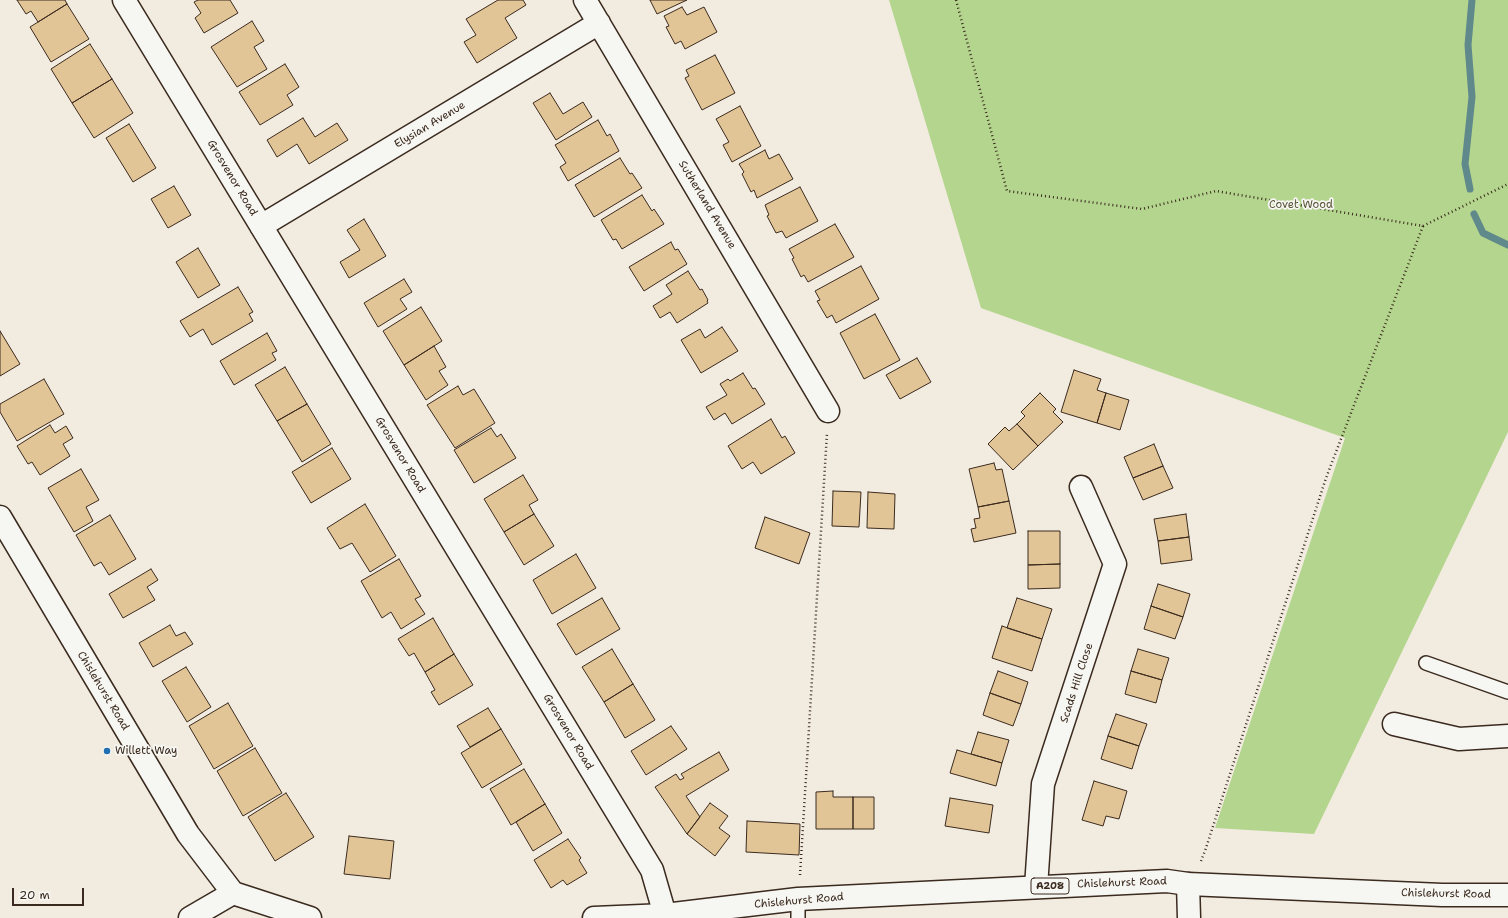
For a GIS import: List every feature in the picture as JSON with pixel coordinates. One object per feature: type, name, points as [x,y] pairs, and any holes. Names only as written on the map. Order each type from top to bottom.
[{"type":"street","name":"Grosvenor Road","points":[[124,0],[652,870],[665,915]]},
{"type":"street","name":"Sutherland Avenue","points":[[586,0],[828,411]]},
{"type":"street","name":"Elysian Avenue","points":[[261,226],[599,23]]},
{"type":"street","name":"Scads Hill Close","points":[[1036,887],[1043,784],[1115,564],[1081,487]]},
{"type":"street","name":"Chislehurst Road","points":[[0,517],[188,834],[233,894]]},
{"type":"street","points":[[1394,724],[1459,738],[1508,736]]},
{"type":"street","name":"Chislehurst Road","points":[[594,918],[798,908],[1036,887],[1178,882],[1442,896],[1508,895]]},
{"type":"street","points":[[1178,882],[1189,918]]},
{"type":"street","points":[[190,918],[233,894],[310,918]]},
{"type":"lane","points":[[1426,663],[1508,692]]},
{"type":"path","points":[[956,0],[1007,191],[1142,209],[1216,190],[1423,226],[1508,184]]},
{"type":"path","points":[[1178,882],[1202,860],[1326,478],[1423,226]]},
{"type":"path","points":[[800,873],[828,411]]},
{"type":"green space","name":"Covet Wood","points":[[889,0],[1508,0],[1508,432],[1314,834],[1215,828],[1345,438],[981,308]]},
{"type":"building","points":[[17,0],[65,0],[67,4],[38,22],[31,11],[26,14]]},
{"type":"building","points":[[198,0],[230,0],[238,13],[204,33],[195,18],[201,13],[194,2]]},
{"type":"building","points":[[498,0],[523,0],[526,5],[505,18],[517,38],[477,63],[464,42],[476,35],[466,19]]},
{"type":"building","points":[[650,0],[687,0],[657,14]]},
{"type":"building","points":[[67,4],[89,39],[51,62],[30,27]]},
{"type":"building","points":[[682,7],[687,15],[704,7],[717,32],[685,49],[681,41],[675,44],[666,27],[669,26],[664,16]]},
{"type":"building","points":[[252,21],[264,41],[254,47],[267,69],[237,87],[211,47]]},
{"type":"building","points":[[90,44],[112,79],[72,103],[51,69]]},
{"type":"building","points":[[715,55],[735,93],[702,110],[685,78],[689,76],[686,70]]},
{"type":"building","points":[[285,64],[299,87],[287,95],[293,105],[260,125],[239,92]]},
{"type":"building","points":[[112,79],[133,113],[94,138],[72,103]]},
{"type":"building","points":[[550,93],[563,114],[583,102],[592,117],[556,140],[533,103]]},
{"type":"building","points":[[740,106],[761,146],[732,162],[723,145],[729,142],[716,119]]},
{"type":"building","points":[[303,118],[315,137],[337,123],[348,140],[309,164],[297,144],[277,157],[267,140]]},
{"type":"building","points":[[598,120],[607,136],[610,134],[619,151],[568,181],[560,167],[566,163],[555,145]]},
{"type":"building","points":[[129,124],[156,168],[133,182],[106,138]]},
{"type":"building","points":[[765,150],[769,159],[779,154],[793,179],[757,198],[754,190],[751,192],[742,174],[744,172],[739,164]]},
{"type":"building","points":[[620,158],[630,174],[632,173],[642,188],[594,217],[575,185]]},
{"type":"building","points":[[174,186],[191,215],[168,228],[151,199]]},
{"type":"building","points":[[800,187],[818,221],[786,238],[782,231],[776,233],[767,216],[769,215],[765,205]]},
{"type":"building","points":[[642,195],[652,211],[654,209],[664,224],[622,249],[616,239],[613,240],[601,220]]},
{"type":"building","points":[[364,219],[386,256],[349,278],[340,262],[360,250],[347,230]]},
{"type":"building","points":[[835,224],[854,257],[808,282],[804,275],[801,277],[789,249]]},
{"type":"building","points":[[671,242],[675,250],[678,249],[687,264],[644,291],[629,267]]},
{"type":"building","points":[[198,248],[220,285],[198,298],[176,262]]},
{"type":"building","points":[[861,266],[879,299],[836,323],[832,315],[827,318],[817,301],[820,300],[815,291]]},
{"type":"building","points":[[688,271],[700,290],[702,289],[708,303],[677,323],[670,312],[660,318],[653,306],[672,294],[666,285]]},
{"type":"building","points":[[404,279],[412,292],[400,299],[407,309],[378,327],[364,303]]},
{"type":"building","points":[[238,287],[253,312],[249,314],[253,321],[212,345],[203,329],[190,337],[180,321]]},
{"type":"building","points":[[421,307],[442,341],[404,365],[383,331]]},
{"type":"building","points":[[875,314],[900,360],[864,379],[840,333]]},
{"type":"building","points":[[722,327],[738,351],[701,373],[681,340],[700,329],[705,338]]},
{"type":"building","points":[[0,331],[20,364],[0,376]]},
{"type":"building","points":[[267,333],[277,351],[272,353],[276,360],[234,385],[220,361]]},
{"type":"building","points":[[434,346],[446,367],[439,371],[448,385],[426,400],[404,365]]},
{"type":"building","points":[[917,358],[931,382],[900,399],[886,375]]},
{"type":"building","points":[[285,367],[307,404],[277,421],[255,385]]},
{"type":"building","points":[[1074,370],[1101,379],[1097,390],[1106,393],[1097,423],[1061,412]]},
{"type":"building","points":[[743,373],[765,404],[732,424],[725,413],[714,420],[706,407],[727,395],[720,384],[728,379],[730,381]]},
{"type":"building","points":[[44,379],[64,414],[17,441],[0,412],[0,404]]},
{"type":"building","points":[[458,386],[463,395],[474,389],[495,423],[455,448],[427,405]]},
{"type":"building","points":[[1040,393],[1056,409],[1053,412],[1063,422],[1038,446],[1017,424],[1025,416],[1021,412]]},
{"type":"building","points":[[1106,393],[1129,400],[1120,430],[1097,423]]},
{"type":"building","points":[[307,404],[331,444],[302,462],[277,421]]},
{"type":"building","points":[[771,419],[782,438],[785,436],[795,453],[761,474],[753,462],[742,469],[728,446]]},
{"type":"building","points":[[1017,424],[1038,446],[1013,470],[988,444],[1005,427],[1009,431]]},
{"type":"building","points":[[50,425],[55,433],[66,426],[73,438],[63,444],[70,456],[40,475],[32,462],[28,464],[17,446]]},
{"type":"building","points":[[491,428],[497,437],[501,434],[516,458],[474,483],[454,450]]},
{"type":"building","points":[[1154,444],[1163,466],[1133,478],[1124,457]]},
{"type":"building","points":[[332,448],[351,479],[311,503],[292,472]]},
{"type":"building","points":[[994,463],[996,470],[1002,469],[1009,501],[978,507],[969,469]]},
{"type":"building","points":[[1163,466],[1173,488],[1143,500],[1133,478]]},
{"type":"building","points":[[81,469],[99,500],[86,507],[93,521],[74,532],[48,488]]},
{"type":"building","points":[[523,475],[538,500],[529,505],[534,514],[504,532],[484,499]]},
{"type":"building","points":[[833,491],[861,492],[859,527],[832,526]]},
{"type":"building","points":[[868,492],[895,494],[894,529],[867,528]]},
{"type":"building","points":[[1009,501],[1016,533],[974,542],[971,529],[976,528],[974,519],[980,518],[978,507]]},
{"type":"building","points":[[365,504],[396,556],[370,572],[352,543],[340,549],[327,528]]},
{"type":"building","points":[[534,514],[554,546],[524,565],[504,532]]},
{"type":"building","points":[[1186,514],[1189,537],[1158,541],[1154,519]]},
{"type":"building","points":[[110,515],[136,559],[109,575],[101,562],[94,566],[76,535]]},
{"type":"building","points":[[765,517],[810,533],[799,564],[755,548]]},
{"type":"building","points":[[1028,531],[1060,531],[1060,564],[1028,565]]},
{"type":"building","points":[[1189,537],[1192,560],[1161,564],[1158,541]]},
{"type":"building","points":[[576,554],[596,588],[552,614],[533,580]]},
{"type":"building","points":[[399,559],[421,596],[415,599],[425,614],[401,629],[391,612],[382,618],[361,581]]},
{"type":"building","points":[[1060,564],[1060,588],[1028,589],[1028,565]]},
{"type":"building","points":[[151,569],[158,580],[147,587],[155,600],[123,618],[109,594]]},
{"type":"building","points":[[1158,584],[1190,594],[1183,617],[1151,606]]},
{"type":"building","points":[[602,598],[620,629],[576,655],[557,624]]},
{"type":"building","points":[[1017,598],[1052,609],[1042,639],[1007,628]]},
{"type":"building","points":[[1151,606],[1183,617],[1175,639],[1144,629]]},
{"type":"building","points":[[433,618],[454,654],[425,672],[414,653],[409,656],[398,639]]},
{"type":"building","points":[[170,625],[176,636],[185,632],[193,644],[153,667],[139,643]]},
{"type":"building","points":[[1002,626],[1042,639],[1032,671],[992,658]]},
{"type":"building","points":[[612,649],[633,684],[604,702],[582,667]]},
{"type":"building","points":[[1138,649],[1169,658],[1162,680],[1131,671]]},
{"type":"building","points":[[454,654],[473,685],[439,705],[431,692],[435,690],[425,672]]},
{"type":"building","points":[[186,667],[211,707],[187,722],[162,681]]},
{"type":"building","points":[[998,671],[1028,682],[1021,704],[990,693]]},
{"type":"building","points":[[1131,671],[1162,680],[1156,703],[1125,694]]},
{"type":"building","points":[[633,684],[655,720],[625,738],[604,702]]},
{"type":"building","points":[[990,693],[1021,704],[1013,726],[983,715]]},
{"type":"building","points":[[228,703],[253,746],[214,769],[189,726]]},
{"type":"building","points":[[488,708],[501,729],[470,747],[457,726]]},
{"type":"building","points":[[1116,714],[1147,724],[1139,746],[1108,736]]},
{"type":"building","points":[[671,726],[687,749],[646,775],[631,751]]},
{"type":"building","points":[[501,729],[522,764],[482,788],[461,753]]},
{"type":"building","points":[[978,732],[1009,740],[1002,763],[971,754]]},
{"type":"building","points":[[1108,736],[1139,746],[1132,769],[1101,759]]},
{"type":"building","points":[[255,748],[282,793],[243,816],[217,771]]},
{"type":"building","points":[[957,750],[1002,763],[996,786],[950,773]]},
{"type":"building","points":[[719,752],[729,770],[686,796],[700,817],[687,834],[655,787],[676,774],[680,780],[684,778],[681,774]]},
{"type":"building","points":[[524,769],[545,804],[511,825],[490,789]]},
{"type":"building","points":[[1094,781],[1127,791],[1119,819],[1106,816],[1103,826],[1082,820]]},
{"type":"building","points":[[833,791],[833,797],[853,797],[853,829],[816,829],[816,792]]},
{"type":"building","points":[[286,793],[314,837],[275,861],[248,817]]},
{"type":"building","points":[[853,797],[874,797],[874,829],[853,829]]},
{"type":"building","points":[[950,798],[993,805],[989,833],[945,826]]},
{"type":"building","points":[[710,803],[728,816],[719,828],[730,836],[715,856],[687,834]]},
{"type":"building","points":[[545,804],[562,833],[533,851],[516,822]]},
{"type":"building","points":[[747,821],[800,824],[799,855],[746,852]]},
{"type":"building","points":[[349,836],[394,841],[390,879],[344,874]]},
{"type":"building","points":[[568,839],[581,858],[579,860],[587,873],[567,885],[563,880],[551,888],[534,860]]},
{"type":"waterway","points":[[1470,189],[1465,164],[1472,97],[1468,45],[1472,0]]},
{"type":"waterway","points":[[1474,214],[1483,233],[1508,245]]},
{"type":"place","name":"Willett Way","points":[[107,751]]}]
